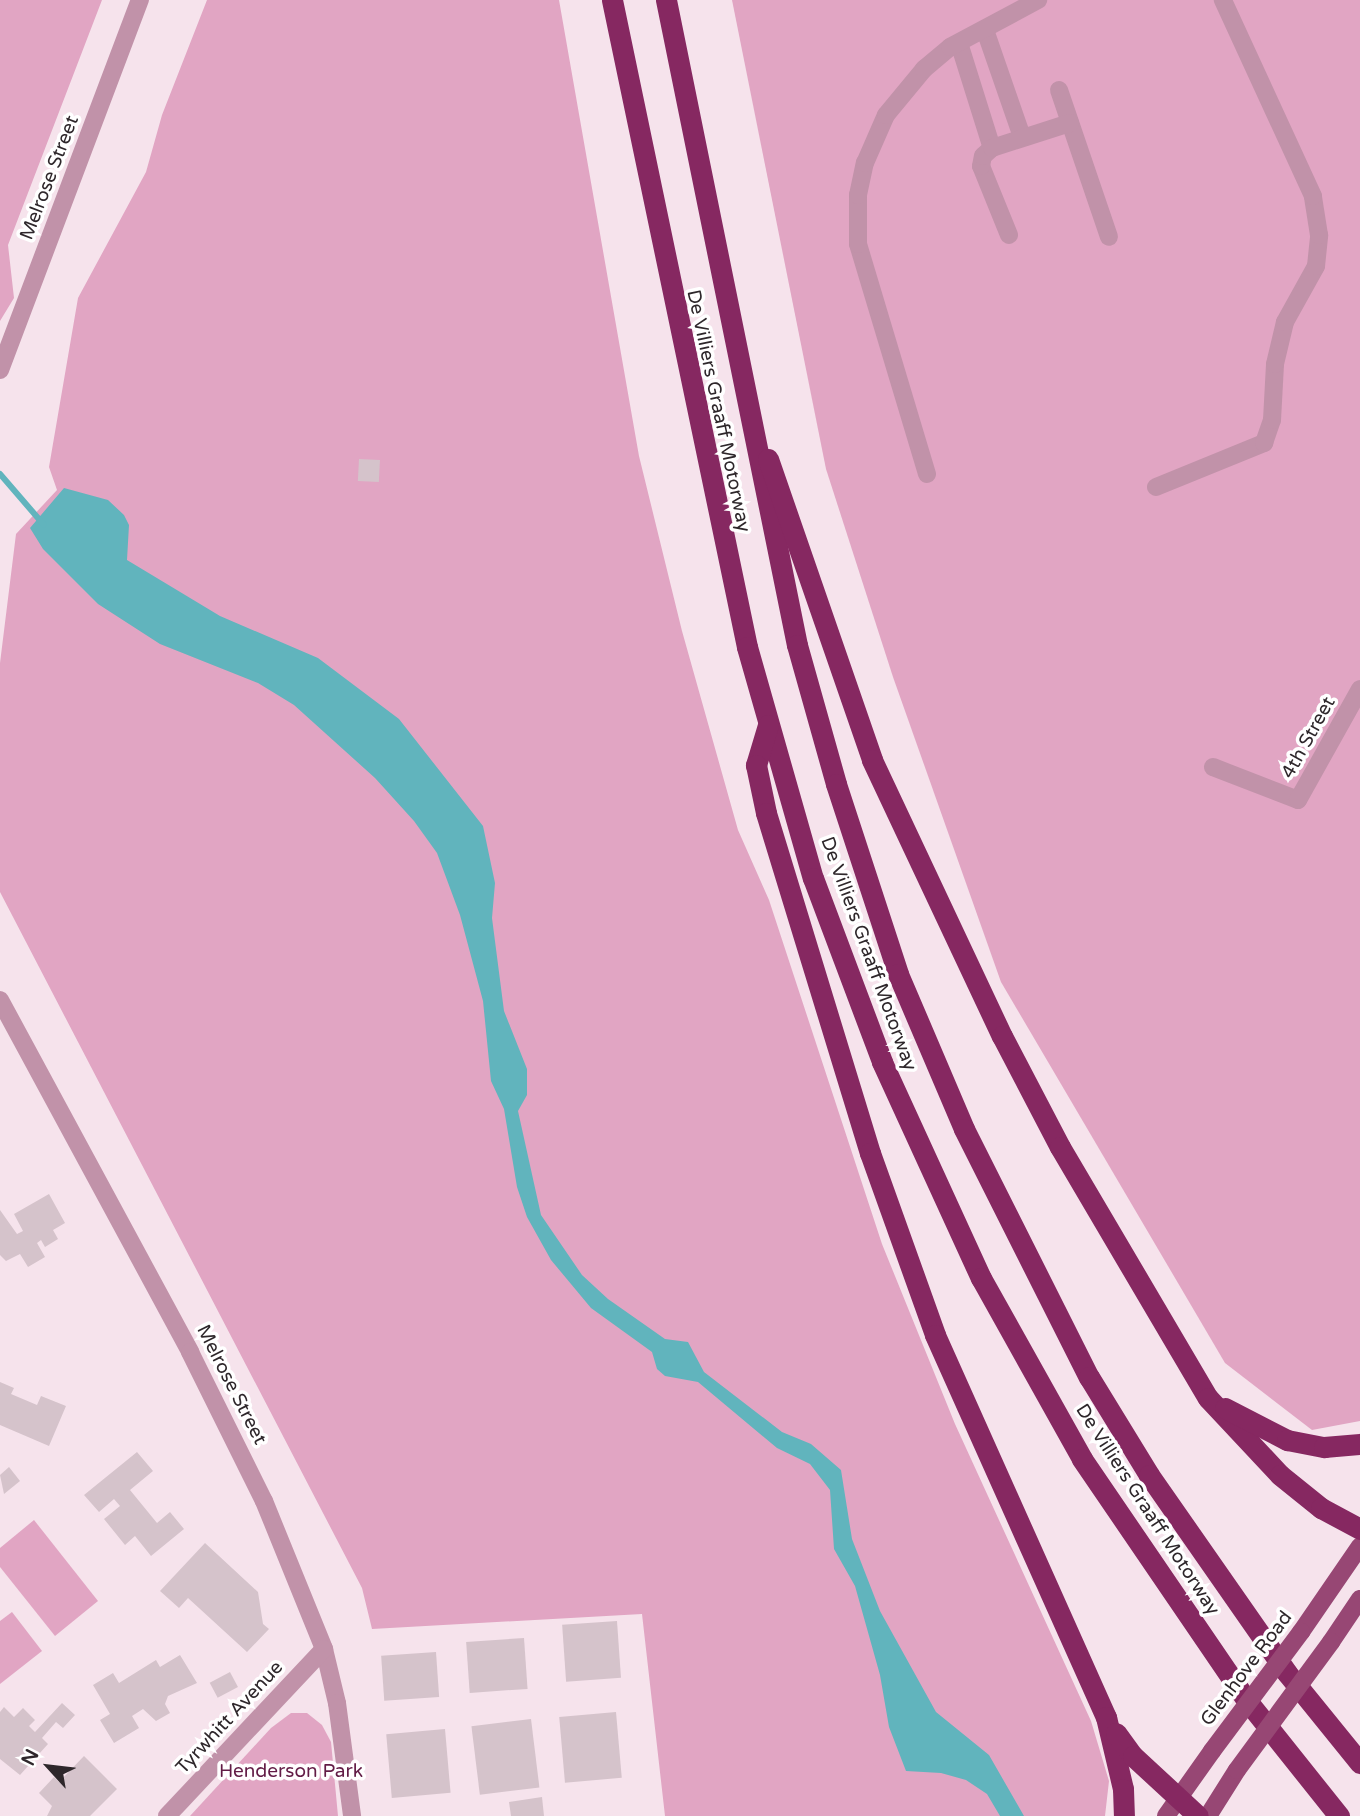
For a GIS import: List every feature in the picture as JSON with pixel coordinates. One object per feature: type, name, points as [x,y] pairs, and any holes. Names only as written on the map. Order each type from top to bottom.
[{"type":"highway","name":"De Villiers Graaff Motorway","points":[[612,0],[720,538],[768,725],[813,878],[860,1007],[981,1278],[1112,1505],[1248,1702],[1339,1816]]},
{"type":"highway","points":[[666,0],[797,645],[836,784],[898,974],[964,1129],[1046,1296],[1122,1432],[1287,1672],[1360,1763]]},
{"type":"highway","points":[[734,339],[766,454],[872,760],[961,952],[1060,1147],[1208,1398],[1280,1475],[1321,1508],[1360,1530]]},
{"type":"highway","points":[[768,725],[756,754],[760,788],[870,1153],[935,1335],[1106,1717],[1121,1777],[1124,1816]]},
{"type":"highway","points":[[1208,1398],[1287,1440],[1324,1447],[1360,1444]]},
{"type":"highway","points":[[1106,1717],[1133,1756],[1198,1816]]},
{"type":"main road","name":"Glenhove Road","points":[[1166,1816],[1357,1556]]},
{"type":"main road","points":[[1208,1816],[1237,1770],[1360,1599]]},
{"type":"street","name":"Melrose Street","points":[[0,370],[141,0]]},
{"type":"street","points":[[927,474],[858,244],[858,195],[865,163],[886,115],[923,69],[959,43],[1038,0]]},
{"type":"street","points":[[1156,486],[1264,443],[1272,420],[1275,364],[1284,321],[1316,266],[1319,235],[1313,196],[1223,0]]},
{"type":"street","points":[[985,30],[1022,137]]},
{"type":"street","points":[[959,43],[992,148]]},
{"type":"street","points":[[1059,90],[1109,237]]},
{"type":"street","points":[[1009,235],[981,166],[983,156],[992,148],[1070,124]]},
{"type":"street","name":"4th Street","points":[[1213,767],[1298,800],[1360,689]]},
{"type":"street","name":"Melrose Street","points":[[0,1000],[242,1451],[324,1649],[337,1703],[352,1816]]},
{"type":"street","name":"Tyrwhitt Avenue","points":[[167,1816],[324,1649]]},
{"type":"green space","points":[[0,0],[102,0],[8,245],[14,298],[0,321]]},
{"type":"green space","points":[[207,0],[559,0],[639,456],[682,631],[738,830],[769,900],[882,1244],[955,1424],[1091,1721],[1109,1781],[1105,1816],[665,1816],[642,1614],[372,1629],[362,1588],[0,892],[0,663],[16,534],[57,490],[49,467],[78,298],[146,172],[162,115]]},
{"type":"green space","points":[[732,0],[1360,0],[1360,1421],[1312,1430],[1225,1363],[1001,982],[893,677],[826,469]]},
{"type":"green space","points":[[34,1520],[98,1601],[55,1636],[0,1567],[0,1548]]},
{"type":"green space","points":[[12,1612],[42,1651],[0,1684],[0,1621]]},
{"type":"green space","name":"Henderson Park","points":[[291,1713],[307,1713],[322,1725],[331,1742],[338,1816],[190,1816],[271,1728]]},
{"type":"water","points":[[64,488],[108,500],[124,515],[129,525],[127,560],[220,616],[318,658],[399,719],[483,826],[495,883],[492,918],[504,1011],[527,1069],[527,1095],[518,1111],[541,1215],[582,1275],[608,1299],[665,1339],[688,1342],[704,1372],[782,1432],[811,1444],[841,1470],[852,1539],[880,1611],[936,1712],[989,1755],[1024,1816],[1000,1816],[987,1794],[966,1780],[941,1773],[906,1771],[889,1727],[880,1675],[855,1586],[834,1549],[830,1490],[810,1464],[777,1448],[698,1382],[665,1376],[657,1369],[652,1352],[591,1308],[551,1260],[527,1217],[517,1187],[504,1109],[491,1081],[483,1001],[460,915],[437,853],[414,821],[375,778],[294,705],[258,683],[160,644],[98,604],[43,549],[30,528]]},
{"type":"building","points":[[359,459],[380,460],[379,482],[358,481]]},
{"type":"building","points":[[49,1194],[65,1223],[53,1230],[58,1239],[45,1247],[41,1240],[37,1243],[45,1257],[28,1267],[20,1254],[6,1261],[0,1255],[0,1210],[17,1234],[23,1231],[14,1214]]},
{"type":"building","points":[[0,1382],[14,1388],[11,1394],[37,1405],[41,1396],[66,1406],[49,1446],[0,1425]]},
{"type":"building","points":[[137,1452],[153,1471],[130,1490],[157,1523],[170,1512],[184,1529],[151,1556],[135,1536],[125,1545],[104,1519],[120,1506],[114,1499],[99,1512],[84,1495]]},
{"type":"building","points":[[9,1467],[20,1481],[4,1494],[0,1475]]},
{"type":"building","points":[[205,1543],[258,1592],[263,1624],[269,1629],[247,1652],[188,1598],[179,1608],[160,1591]]},
{"type":"building","points":[[617,1621],[621,1678],[566,1682],[562,1625]]},
{"type":"building","points":[[524,1638],[528,1689],[470,1693],[466,1642]]},
{"type":"building","points":[[436,1652],[439,1697],[384,1701],[381,1656]]},
{"type":"building","points":[[180,1655],[197,1683],[168,1696],[165,1704],[170,1713],[156,1721],[143,1709],[132,1716],[139,1728],[114,1743],[100,1720],[110,1714],[93,1685],[113,1673],[119,1683],[156,1660],[160,1667]]},
{"type":"building","points":[[230,1672],[238,1687],[218,1698],[210,1683]]},
{"type":"building","points":[[62,1703],[75,1715],[63,1728],[56,1722],[42,1738],[48,1744],[20,1775],[0,1759],[0,1712],[4,1707],[14,1717],[23,1708],[35,1720],[29,1726],[35,1732]]},
{"type":"building","points":[[616,1712],[622,1778],[565,1783],[559,1717]]},
{"type":"building","points":[[531,1719],[539,1787],[480,1795],[471,1726]]},
{"type":"building","points":[[445,1729],[451,1793],[392,1798],[386,1734]]},
{"type":"building","points":[[84,1756],[117,1789],[90,1816],[47,1816],[52,1806],[39,1793],[54,1777],[59,1782]]},
{"type":"building","points":[[542,1797],[544,1816],[511,1816],[509,1802]]},
{"type":"waterway","points":[[0,474],[44,525]]}]
